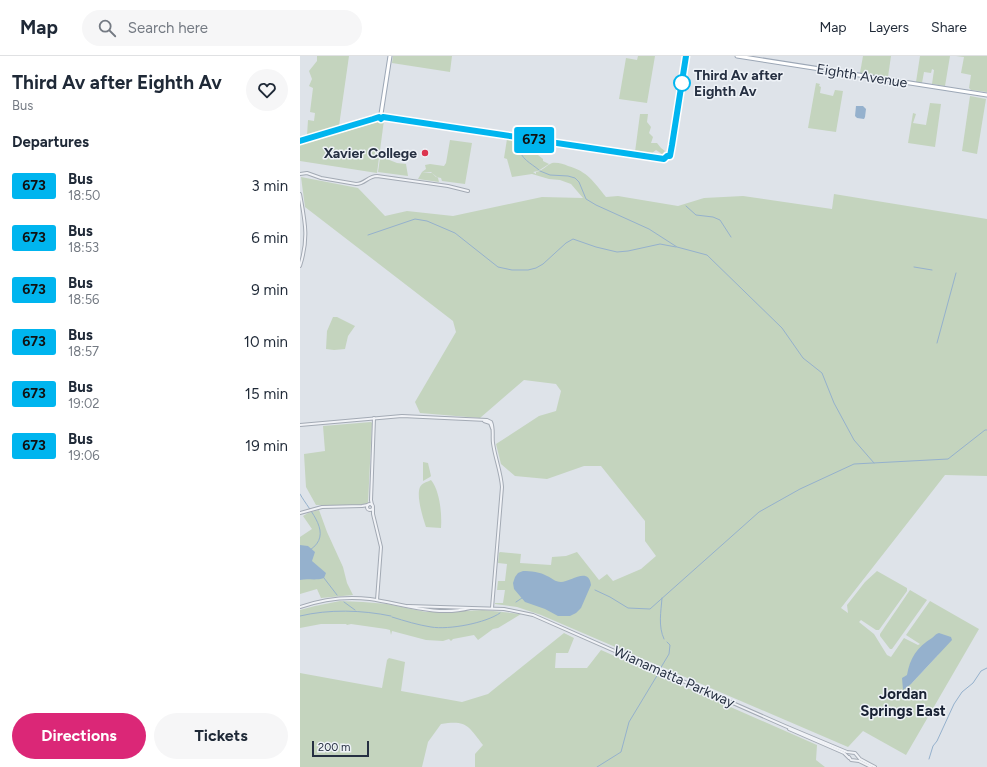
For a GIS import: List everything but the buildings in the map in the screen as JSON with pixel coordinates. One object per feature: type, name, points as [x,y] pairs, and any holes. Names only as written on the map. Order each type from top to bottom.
[{"type":"main road","points":[[300,140],[380,116],[390,56]]},
{"type":"main road","name":"Eighth Avenue","points":[[737,56],[987,95]]},
{"type":"street","points":[[300,174],[309,173],[321,178],[356,184],[361,184],[370,177],[377,176],[448,186],[468,191]]},
{"type":"street","points":[[300,194],[306,225],[306,237],[305,249],[300,266]]},
{"type":"street","points":[[300,425],[410,416],[490,421],[493,425],[493,445],[502,487],[492,608]]},
{"type":"street","points":[[374,418],[371,500],[373,514],[382,547],[377,600]]},
{"type":"street","points":[[369,510],[368,505],[371,500]]},
{"type":"street","points":[[300,513],[313,508],[372,505]]},
{"type":"street","points":[[362,506],[373,514]]},
{"type":"street","points":[[369,510],[373,509]]},
{"type":"street","name":"Wianamatta Parkway","points":[[300,607],[317,602],[355,598],[377,600],[408,606],[492,608],[522,611],[563,627],[604,647],[843,751],[857,755]]},
{"type":"street","name":"Wianamatta Parkway","points":[[785,726],[844,753],[851,760],[855,760]]},
{"type":"street","points":[[850,758],[852,753]]},
{"type":"street","points":[[871,767],[855,760],[857,755],[875,767]]},
{"type":"green space","points":[[317,56],[349,56],[339,126],[307,136],[308,120],[314,121],[315,113],[310,112],[313,88],[309,86],[312,79],[309,71],[317,61]]},
{"type":"green space","points":[[393,56],[452,56],[450,72],[392,63]]},
{"type":"green space","points":[[638,56],[655,56],[647,103],[619,99],[626,58],[637,60]]},
{"type":"green space","points":[[863,56],[891,56],[888,77],[860,73]]},
{"type":"green space","points":[[920,56],[950,56],[945,86],[932,84],[934,70],[932,69],[931,73],[924,72],[922,83],[916,82]]},
{"type":"green space","points":[[956,56],[987,56],[987,92],[971,90],[969,88],[971,75],[961,73],[964,57]]},
{"type":"green space","points":[[816,83],[820,84],[820,93],[833,96],[835,90],[843,91],[836,132],[808,128]]},
{"type":"green space","points":[[970,96],[986,99],[977,154],[962,151]]},
{"type":"green space","points":[[930,103],[941,104],[935,147],[908,143],[913,113],[916,114],[913,123],[926,125]]},
{"type":"green space","points":[[640,114],[648,114],[647,122],[651,127],[649,133],[653,137],[651,143],[657,143],[665,151],[662,154],[656,150],[652,153],[635,152]]},
{"type":"green space","points":[[384,120],[377,173],[300,161],[300,145]]},
{"type":"green space","points":[[507,139],[534,143],[533,151],[543,159],[543,161],[549,164],[538,171],[552,163],[558,163],[575,168],[585,174],[594,182],[606,197],[618,196],[678,206],[704,198],[743,196],[832,209],[834,194],[987,219],[987,476],[945,475],[841,608],[848,613],[847,605],[865,582],[877,571],[907,588],[907,591],[879,630],[876,630],[861,620],[859,622],[874,634],[887,655],[891,657],[904,638],[918,645],[920,644],[906,635],[930,601],[979,629],[906,755],[863,731],[848,747],[541,615],[517,607],[495,604],[503,603],[505,590],[497,590],[498,581],[505,581],[507,564],[498,563],[500,552],[521,554],[520,563],[551,565],[552,557],[566,556],[577,552],[599,580],[607,574],[613,581],[641,569],[656,556],[645,541],[645,521],[601,466],[584,466],[547,479],[515,476],[501,464],[496,444],[539,416],[556,411],[561,391],[556,384],[524,380],[480,418],[420,413],[415,402],[456,332],[453,321],[305,207],[301,177],[358,188],[385,216],[407,211],[453,216],[542,197],[583,198],[571,184],[560,180],[549,179],[532,174],[512,177],[507,159],[504,158]],"holes":[[[945,635],[938,655],[911,684]]]},
{"type":"green space","points":[[450,140],[472,143],[465,184],[442,181],[441,178],[437,177],[439,182],[418,179],[422,172],[426,169],[425,165],[430,164],[444,166],[446,163]]},
{"type":"green space","points":[[381,151],[387,151],[387,159],[397,163],[406,164],[408,176],[378,172]]},
{"type":"green space","points":[[333,317],[337,317],[355,326],[348,336],[345,349],[326,349],[327,331]]},
{"type":"green space","points":[[371,422],[368,503],[365,505],[316,505],[306,487],[304,454],[325,451],[323,426]]},
{"type":"green space","points":[[423,462],[428,463],[431,476],[423,481]]},
{"type":"green space","points":[[431,480],[440,503],[441,528],[426,527],[420,507],[420,487]]},
{"type":"green space","points":[[319,510],[353,595],[321,598],[317,589],[300,594],[300,537],[312,529],[303,516]]},
{"type":"green space","points":[[910,590],[927,600],[892,649],[890,649],[880,634]]},
{"type":"green space","points":[[340,601],[387,604],[426,612],[483,610],[521,614],[498,628],[493,629],[478,640],[474,635],[453,639],[451,641],[449,639],[443,641],[426,640],[392,631],[391,635],[390,630],[386,629],[351,624],[321,624],[300,628],[300,610]]},
{"type":"green space","points":[[564,633],[574,638],[568,653],[556,653],[555,668],[587,668],[601,650],[817,745],[816,760],[825,767],[475,767],[475,754],[483,745],[474,733],[466,726],[462,724],[450,723],[441,724],[428,742],[422,767],[300,767],[300,673],[382,688],[387,660],[389,658],[405,662],[401,691],[462,702],[488,694]]},
{"type":"water","points":[[856,106],[863,106],[866,109],[864,119],[857,118],[855,116]]},
{"type":"water","points":[[300,545],[308,546],[315,552],[312,561],[326,573],[324,578],[300,580]]},
{"type":"water","points":[[523,571],[542,574],[559,582],[583,576],[590,579],[591,585],[581,608],[576,613],[570,616],[558,616],[545,609],[525,602],[514,589],[513,583],[515,577],[518,573]]},
{"type":"water","points":[[939,633],[951,637],[952,640],[911,684],[903,690],[902,678],[907,675],[912,658],[922,645]]},
{"type":"waterway","points":[[519,147],[521,155],[539,170]]},
{"type":"waterway","points":[[540,171],[550,175],[575,178],[579,182],[586,199],[596,205],[649,229],[677,247],[707,255],[782,328],[803,358],[822,373],[834,403],[854,440],[874,463]]},
{"type":"waterway","points":[[686,206],[696,215],[713,217],[720,220],[731,237]]},
{"type":"waterway","points":[[368,235],[415,219],[427,221],[455,233],[498,267],[512,270],[528,270],[536,268],[573,239],[617,252],[660,244],[676,247]]},
{"type":"waterway","points":[[914,267],[932,270]]},
{"type":"waterway","points":[[937,343],[956,273]]},
{"type":"waterway","points":[[595,590],[628,608],[650,609],[759,512],[800,489],[854,464],[948,459],[987,430]]},
{"type":"waterway","points":[[300,494],[314,515],[320,530],[320,537],[317,544],[310,550]]},
{"type":"waterway","points":[[324,578],[337,595]]},
{"type":"waterway","points":[[516,602],[522,598]]},
{"type":"waterway","points":[[662,598],[660,624],[664,639]]},
{"type":"waterway","points":[[344,602],[355,610]]},
{"type":"waterway","points":[[300,616],[334,611],[369,612],[391,616]]},
{"type":"waterway","points":[[392,617],[412,623],[439,628],[457,627],[477,623],[494,617],[500,613]]},
{"type":"waterway","points":[[660,669],[669,654],[670,645],[667,642]]},
{"type":"waterway","points":[[929,759],[933,746],[937,741],[954,704],[962,692],[973,683],[981,671],[987,668]]},
{"type":"waterway","points":[[597,767],[621,752],[629,722],[658,674]]},
{"type":"bus line","name":"673","points":[[300,141],[379,117],[381,119],[383,117],[664,159],[667,156],[670,156],[686,56]]},
{"type":"place","name":"Third Av after Eighth Av","points":[[682,83]]},
{"type":"place","name":"Xavier College","points":[[425,153]]},
{"type":"district","name":"Jordan Springs East","points":[[903,702]]}]
